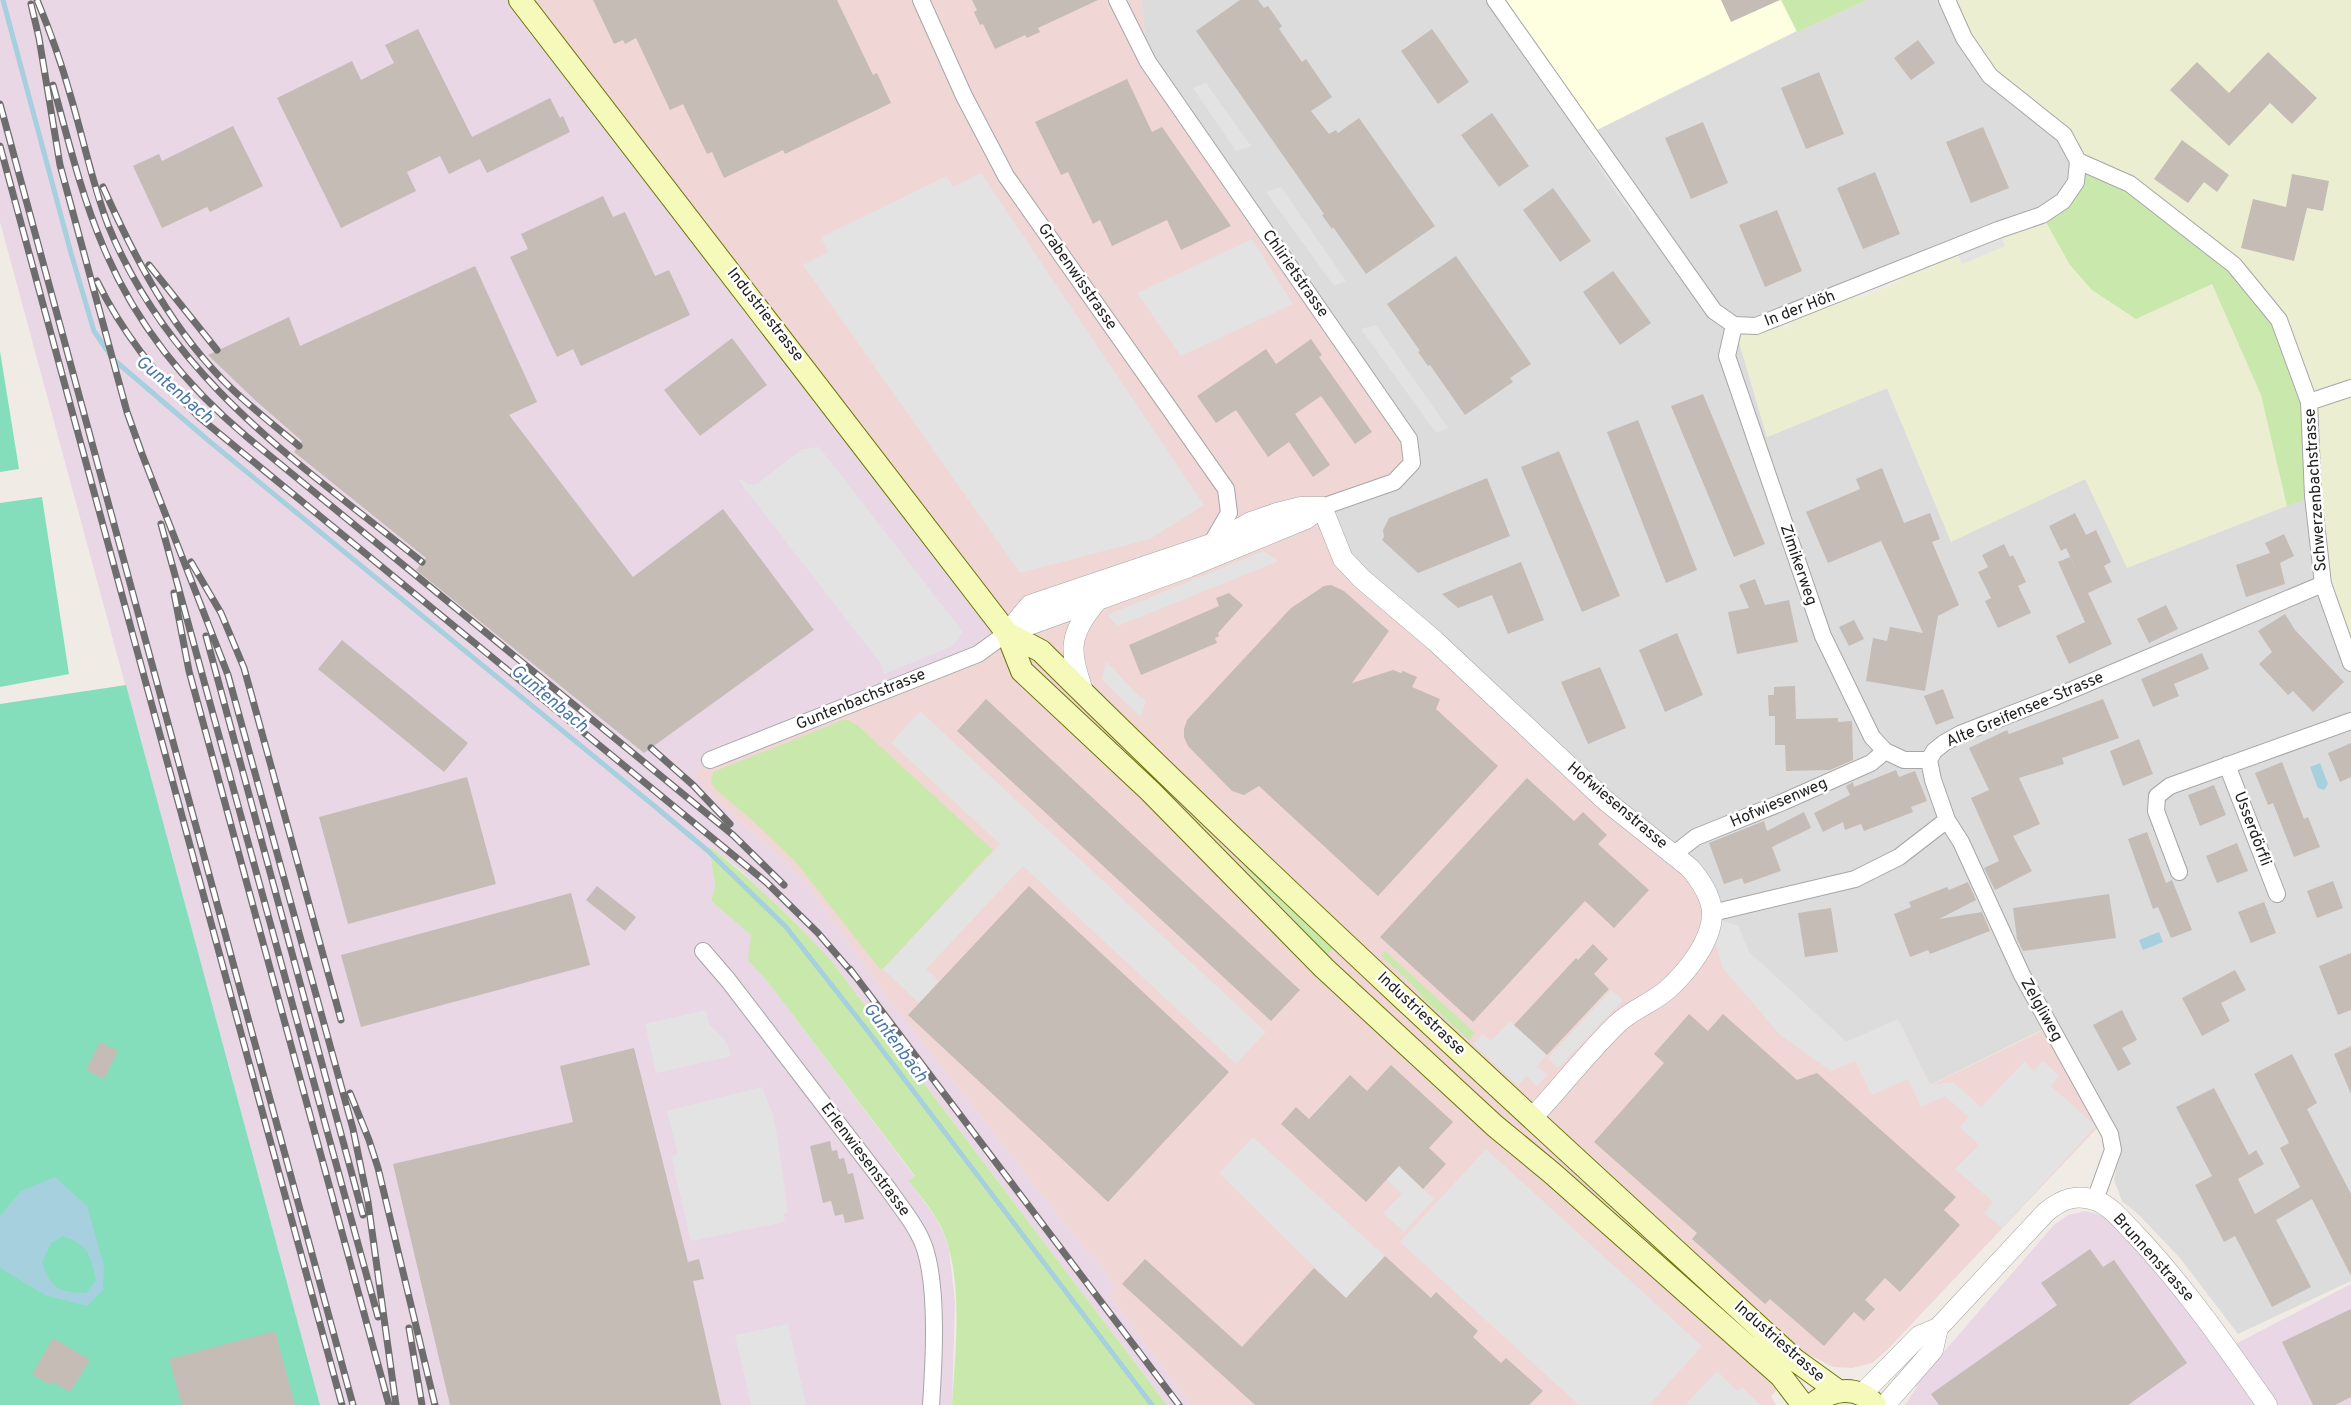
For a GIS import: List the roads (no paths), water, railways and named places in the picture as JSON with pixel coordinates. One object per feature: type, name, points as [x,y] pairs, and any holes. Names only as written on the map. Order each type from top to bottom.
[{"type":"main road","name":"Industriestrasse","points":[[520,0],[1008,633],[1022,671],[1150,791],[1324,968],[1495,1126],[1552,1173],[1781,1376],[1803,1405]]},
{"type":"main road","name":"Industriestrasse","points":[[1008,633],[1041,651],[1532,1118],[1795,1360],[1838,1391]]},
{"type":"main road","name":"Industriestrasse","points":[[1812,1405],[1828,1394],[1838,1391],[1850,1391],[1868,1400]]},
{"type":"street","name":"Grabenwisstrasse","points":[[921,0],[964,96],[1006,176],[1226,489],[1229,513],[1211,544]]},
{"type":"street","name":"Chlirietstrasse","points":[[1008,633],[1030,605],[1211,544],[1251,522],[1290,509],[1322,507],[1394,482],[1412,463],[1409,439],[1148,62],[1117,0]]},
{"type":"street","points":[[1495,0],[1714,311],[1734,325]]},
{"type":"street","points":[[1947,0],[1964,38],[1990,75],[2064,135],[2078,161]]},
{"type":"street","name":"In der Höh","points":[[1734,325],[1756,326],[1998,230],[2042,215],[2063,201],[2076,182],[2078,161]]},
{"type":"street","name":"Schwerzenbachstrasse","points":[[2078,161],[2130,184],[2234,265],[2279,320],[2309,402],[2313,496],[2323,584],[2351,663]]},
{"type":"street","name":"Zimikerweg","points":[[1734,325],[1727,357],[1823,636],[1872,737],[1885,752]]},
{"type":"street","points":[[2309,402],[2351,388]]},
{"type":"street","name":"Chlirietstrasse","points":[[1008,633],[1189,567],[1284,529],[1306,519],[1322,507]]},
{"type":"street","name":"Hofwiesenstrasse","points":[[1322,507],[1343,559],[1362,579],[1434,640],[1606,801],[1674,854],[1700,880],[1708,896],[1712,913]]},
{"type":"street","name":"Alte Greifensee-Strasse","points":[[1947,820],[1933,780],[1929,760],[1934,751],[1944,743],[1960,734],[2055,697],[2323,584]]},
{"type":"street","points":[[1084,694],[1073,661],[1074,644],[1080,620],[1097,600]]},
{"type":"street","name":"Guntenbachstrasse","points":[[710,760],[978,654],[1008,633]]},
{"type":"street","points":[[2179,872],[2156,811],[2157,796],[2170,786],[2351,721]]},
{"type":"street","points":[[1885,752],[1904,760],[1929,760]]},
{"type":"street","name":"Hofwiesenweg","points":[[1674,854],[1696,837],[1871,763],[1885,752]]},
{"type":"street","name":"Usserdörfli","points":[[2227,765],[2277,894]]},
{"type":"street","points":[[1532,1118],[1618,1023],[1635,1009],[1666,990],[1681,976],[1698,955],[1708,932],[1712,913],[1855,879],[1899,857],[1947,820]]},
{"type":"street","name":"Zelgliweg","points":[[1947,820],[1961,842],[2022,975],[2110,1134],[2113,1150],[2096,1200]]},
{"type":"street","name":"Erlenwiesenstrasse","points":[[703,951],[728,980],[889,1190],[913,1224],[925,1247],[932,1276],[931,1405]]},
{"type":"street","points":[[1868,1400],[1919,1336],[1938,1328],[2046,1212],[2068,1198],[2081,1197],[2096,1200]]},
{"type":"street","name":"Brunnenstrasse","points":[[2096,1200],[2119,1217],[2166,1267],[2267,1405]]},
{"type":"street","points":[[1886,1405],[1933,1350],[1938,1328]]},
{"type":"water","points":[[2320,763],[2328,784],[2324,790],[2318,788],[2310,767]]},
{"type":"water","points":[[2159,932],[2163,942],[2143,950],[2139,940]]},
{"type":"water","points":[[55,1177],[87,1206],[104,1266],[103,1290],[87,1306],[45,1295],[0,1268],[0,1216],[21,1191]],"holes":[[[63,1236],[83,1247],[92,1264],[96,1280],[86,1293],[69,1292],[57,1287],[52,1283],[42,1262],[51,1243]]]},
{"type":"waterway","name":"Guntenbach","points":[[3,0],[94,331],[113,359],[209,441],[707,850],[786,927],[1152,1405]]},
{"type":"railway","points":[[37,0],[63,70],[108,225],[134,280],[166,329],[202,373],[242,414],[284,452],[422,562]]},
{"type":"railway","points":[[31,4],[39,38],[60,165],[127,412],[228,675],[353,1129],[368,1202],[396,1405]]},
{"type":"railway","points":[[53,85],[88,207],[116,274],[146,326],[163,350],[203,396],[247,437],[733,835],[784,885]]},
{"type":"railway","points":[[0,104],[353,1405]]},
{"type":"railway","points":[[0,146],[342,1405]]},
{"type":"railway","points":[[103,187],[143,268],[174,320],[192,344],[232,389],[299,446]]},
{"type":"railway","points":[[149,265],[217,350]]},
{"type":"railway","points":[[97,281],[142,354],[199,417],[766,882],[818,933],[855,976]]},
{"type":"railway","points":[[161,524],[378,1317]]},
{"type":"railway","points":[[191,562],[221,613],[244,668],[341,1020]]},
{"type":"railway","points":[[174,593],[189,671],[389,1405]]},
{"type":"railway","points":[[206,636],[363,1215]]},
{"type":"railway","points":[[651,748],[693,785],[730,824]]},
{"type":"railway","points":[[850,969],[1179,1405]]},
{"type":"railway","points":[[350,1093],[378,1168],[435,1405]]},
{"type":"railway","points":[[409,1328],[422,1405]]}]
